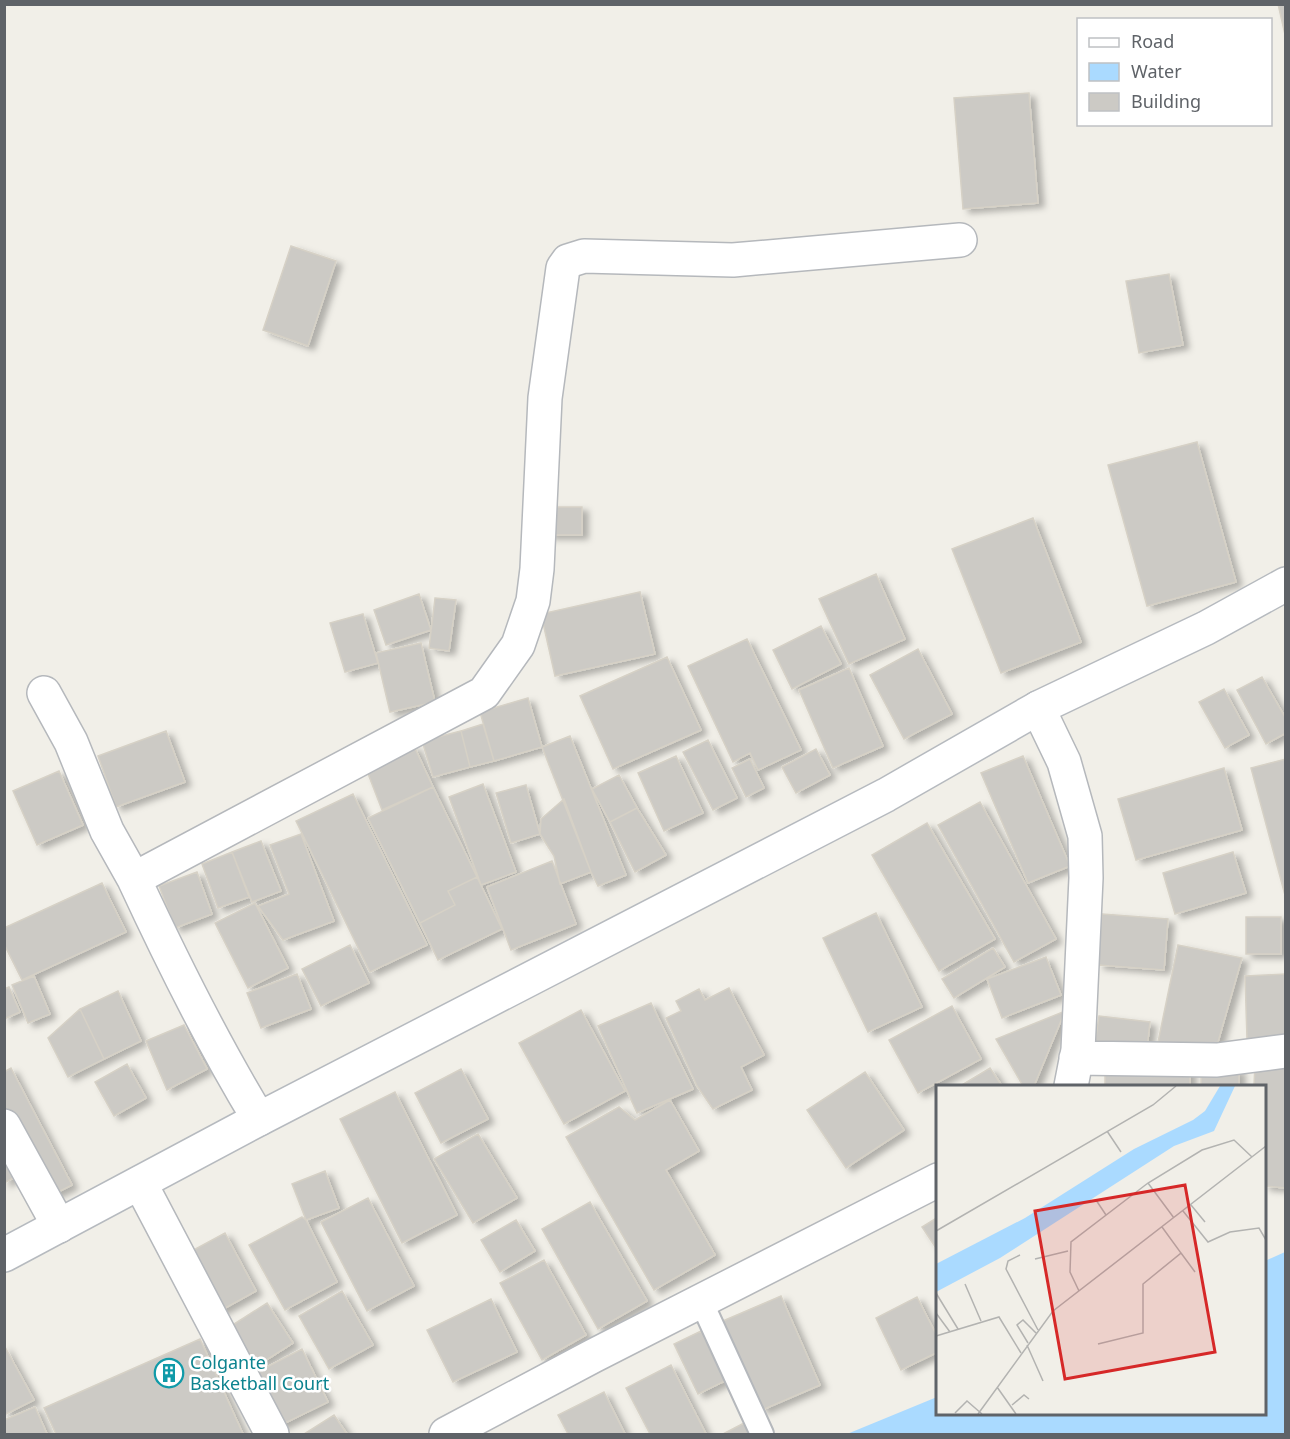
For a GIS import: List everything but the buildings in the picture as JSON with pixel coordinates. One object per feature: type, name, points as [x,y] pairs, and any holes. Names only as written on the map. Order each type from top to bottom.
[{"type":"street","points":[[134,879],[484,693],[496,678],[518,645],[533,601],[537,569],[545,398],[563,268],[568,261],[584,256],[733,260],[960,240]]},
{"type":"street","points":[[4,1255],[259,1119],[886,795],[1038,708],[1206,628],[1286,584]]},
{"type":"street","points":[[44,693],[71,742],[107,831],[134,879],[168,952],[232,1074],[259,1119]]},
{"type":"street","points":[[1038,708],[1064,762],[1085,836],[1086,878],[1078,1050],[1073,1072],[1217,1060],[1286,1051]]},
{"type":"street","points":[[4,1126],[59,1226]]},
{"type":"street","points":[[446,1434],[701,1300],[936,1181]]},
{"type":"street","points":[[140,1183],[272,1434]]},
{"type":"lane","points":[[701,1300],[762,1434]]},
{"type":"water","points":[[1285,1252],[1285,1434],[847,1434],[936,1397],[936,1415],[1266,1415],[1266,1261]]},
{"type":"place","name":"Colgante Basketball Court","points":[[169,1373]]}]
